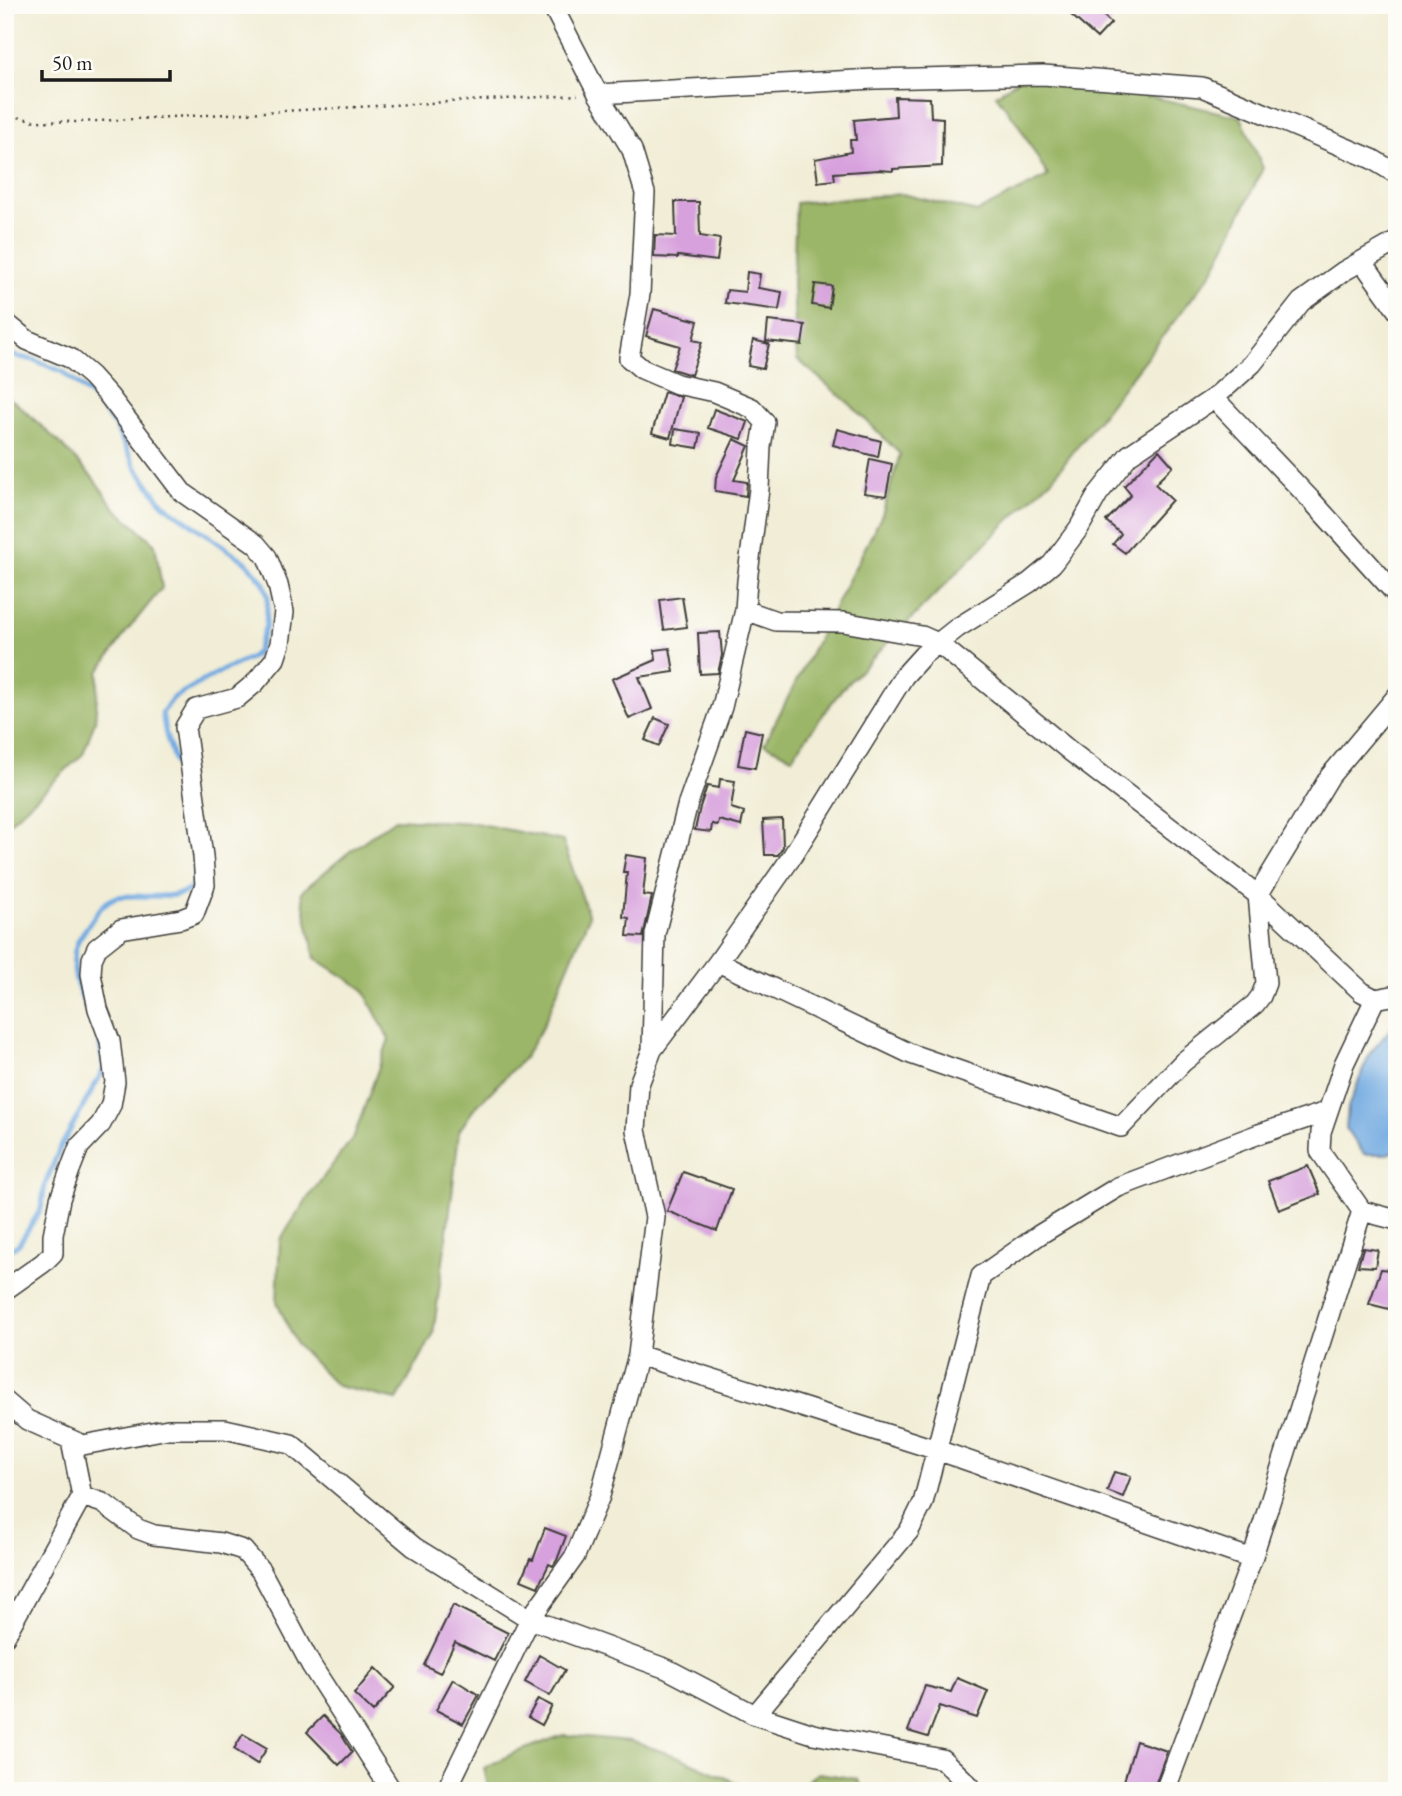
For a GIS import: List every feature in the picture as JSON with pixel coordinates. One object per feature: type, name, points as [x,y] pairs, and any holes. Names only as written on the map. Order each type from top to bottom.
[{"type":"street","points":[[552,5],[598,94],[632,150],[645,193],[640,294],[629,358],[642,369],[677,384],[714,392],[752,408],[765,422],[745,610],[722,707],[688,803],[656,934],[652,1050]]},
{"type":"street","points":[[598,94],[787,82],[1043,75],[1202,87],[1371,159],[1397,174]]},
{"type":"street","points":[[446,1791],[530,1619],[575,1556],[600,1496],[638,1354],[655,1217],[636,1130],[639,1084],[652,1050],[791,858],[904,676],[923,655],[957,628],[1029,583],[1052,565],[1079,528],[1098,494],[1129,455],[1214,398],[1252,364],[1301,302],[1344,271],[1397,241]]},
{"type":"street","points":[[1362,261],[1397,310]]},
{"type":"street","points":[[5,322],[27,340],[70,358],[91,376],[182,492],[256,544],[267,557],[284,612],[275,659],[255,683],[237,698],[197,709],[185,727],[205,885],[194,914],[181,919],[121,929],[97,948],[92,959],[91,974],[98,1009],[110,1041],[116,1082],[111,1105],[101,1124],[79,1147],[60,1199],[53,1235],[53,1253],[5,1290]]},
{"type":"street","points":[[1214,398],[1397,595]]},
{"type":"street","points":[[745,610],[776,621],[844,622],[922,636],[939,643],[1070,751],[1258,895],[1362,992],[1376,999],[1397,995]]},
{"type":"street","points":[[718,962],[911,1054],[1121,1126],[1183,1062],[1262,996],[1266,983],[1258,895],[1330,776],[1397,696]]},
{"type":"street","points":[[1376,999],[1344,1064],[1326,1112],[1320,1151],[1362,1211],[1397,1220]]},
{"type":"street","points":[[755,1715],[909,1531],[923,1503],[981,1276],[1039,1235],[1118,1186],[1326,1112]]},
{"type":"street","points":[[1166,1791],[1252,1559],[1362,1211]]},
{"type":"street","points":[[638,1354],[937,1450],[1252,1559]]},
{"type":"street","points":[[5,1401],[27,1420],[83,1445],[167,1429],[225,1429],[290,1444],[414,1547],[530,1619],[667,1669],[755,1715],[813,1734],[942,1759],[962,1786]]},
{"type":"street","points":[[5,1636],[82,1496],[71,1441]]},
{"type":"street","points":[[82,1496],[103,1503],[138,1529],[154,1535],[221,1543],[243,1550],[261,1571],[311,1665],[392,1791]]},
{"type":"path","points":[[5,114],[35,121],[79,122],[598,94]]},
{"type":"green space","points":[[1029,72],[1241,117],[1263,168],[1213,271],[1053,478],[842,689],[792,757],[764,744],[882,515],[900,454],[852,406],[797,359],[793,285],[796,203],[902,194],[977,212],[1048,176],[1018,124],[996,95]]},
{"type":"green space","points":[[5,396],[61,444],[93,478],[115,508],[155,544],[162,588],[127,631],[99,672],[95,721],[83,754],[5,827]]},
{"type":"green space","points":[[395,819],[475,823],[563,841],[589,917],[543,1026],[524,1058],[474,1109],[459,1131],[433,1335],[397,1400],[337,1386],[296,1344],[277,1302],[280,1240],[354,1136],[389,1039],[363,989],[315,958],[301,892],[349,852]]},
{"type":"green space","points":[[563,1735],[631,1741],[679,1757],[755,1791],[489,1791],[484,1768],[512,1754]]},
{"type":"green space","points":[[818,1773],[857,1779],[864,1791],[793,1791]]},
{"type":"water","points":[[1397,1021],[1397,1150],[1387,1154],[1364,1154],[1346,1129],[1348,1107],[1370,1053]]},
{"type":"building","points":[[1060,5],[1093,5],[1111,23],[1097,38]]},
{"type":"building","points":[[895,97],[930,98],[931,117],[943,118],[942,166],[834,173],[835,180],[818,182],[815,159],[851,152],[850,140],[856,140],[854,120],[896,116]]},
{"type":"building","points":[[675,202],[699,202],[700,236],[720,239],[717,261],[678,256],[654,257],[655,235],[676,236]]},
{"type":"building","points":[[747,272],[760,274],[758,288],[782,292],[779,310],[725,303],[727,290],[745,292]]},
{"type":"building","points":[[815,284],[832,286],[829,308],[812,305]]},
{"type":"building","points":[[654,309],[698,321],[693,340],[702,342],[691,375],[672,369],[680,346],[646,336]]},
{"type":"building","points":[[768,321],[805,325],[802,345],[766,341]]},
{"type":"building","points":[[753,340],[769,344],[763,369],[748,366]]},
{"type":"building","points":[[664,392],[681,397],[670,438],[652,433]]},
{"type":"building","points":[[714,409],[748,422],[742,439],[708,428]]},
{"type":"building","points":[[675,429],[701,433],[698,448],[673,444]]},
{"type":"building","points":[[837,429],[881,441],[878,457],[833,445]]},
{"type":"building","points":[[734,439],[749,446],[734,480],[747,482],[746,496],[715,491],[716,477]]},
{"type":"building","points":[[1159,450],[1173,466],[1155,484],[1172,500],[1125,553],[1113,544],[1121,534],[1106,521],[1131,495],[1124,486]]},
{"type":"building","points":[[870,459],[892,464],[886,496],[864,493]]},
{"type":"building","points":[[682,597],[687,627],[664,630],[660,600]]},
{"type":"building","points":[[720,632],[722,655],[718,673],[700,674],[698,633]]},
{"type":"building","points":[[670,648],[674,672],[639,677],[652,709],[629,719],[612,679],[656,660],[655,650]]},
{"type":"building","points":[[655,718],[669,724],[659,746],[645,740]]},
{"type":"building","points":[[745,729],[762,733],[755,768],[738,765]]},
{"type":"building","points":[[720,779],[735,781],[731,808],[744,812],[741,826],[719,820],[718,825],[712,824],[711,832],[695,830],[707,786],[719,788]]},
{"type":"building","points":[[782,819],[783,847],[778,855],[765,855],[763,820]]},
{"type":"building","points":[[626,855],[647,858],[643,895],[652,896],[643,937],[627,936],[629,918],[623,917],[627,872],[623,872]]},
{"type":"building","points":[[1308,1166],[1320,1194],[1279,1210],[1268,1181]]},
{"type":"building","points":[[683,1172],[732,1189],[717,1231],[667,1211]]},
{"type":"building","points":[[1363,1248],[1378,1250],[1375,1267],[1358,1266]]},
{"type":"building","points":[[1381,1269],[1397,1271],[1397,1311],[1369,1304]]},
{"type":"building","points":[[1114,1472],[1131,1476],[1123,1497],[1107,1491]]},
{"type":"building","points":[[545,1528],[566,1536],[557,1560],[553,1566],[549,1564],[538,1587],[521,1580],[530,1559],[533,1560]]},
{"type":"building","points":[[453,1605],[508,1633],[494,1661],[455,1642],[440,1673],[424,1665]]},
{"type":"building","points":[[539,1655],[565,1670],[550,1696],[525,1682]]},
{"type":"building","points":[[375,1668],[395,1687],[373,1712],[354,1694]]},
{"type":"building","points":[[957,1678],[988,1691],[977,1718],[940,1706],[928,1737],[908,1731],[925,1686],[951,1692]]},
{"type":"building","points":[[453,1679],[479,1695],[463,1724],[436,1710]]},
{"type":"building","points":[[538,1699],[552,1706],[542,1725],[528,1717]]},
{"type":"building","points":[[323,1716],[341,1734],[352,1752],[339,1765],[307,1732]]},
{"type":"building","points":[[243,1734],[267,1748],[257,1764],[234,1749]]},
{"type":"building","points":[[1136,1741],[1167,1751],[1153,1791],[1121,1791]]},
{"type":"waterway","points":[[5,354],[34,360],[63,372],[93,398],[115,426],[136,468],[163,504],[246,562],[264,583],[268,596],[266,625],[257,652],[173,698],[162,713],[181,781],[191,841]]},
{"type":"waterway","points":[[94,1024],[80,994],[75,973],[75,952],[83,932],[110,900],[126,896],[182,893],[191,889],[196,871]]},
{"type":"waterway","points":[[5,1253],[19,1244],[41,1209],[45,1185],[59,1150],[104,1069],[98,1033]]}]
